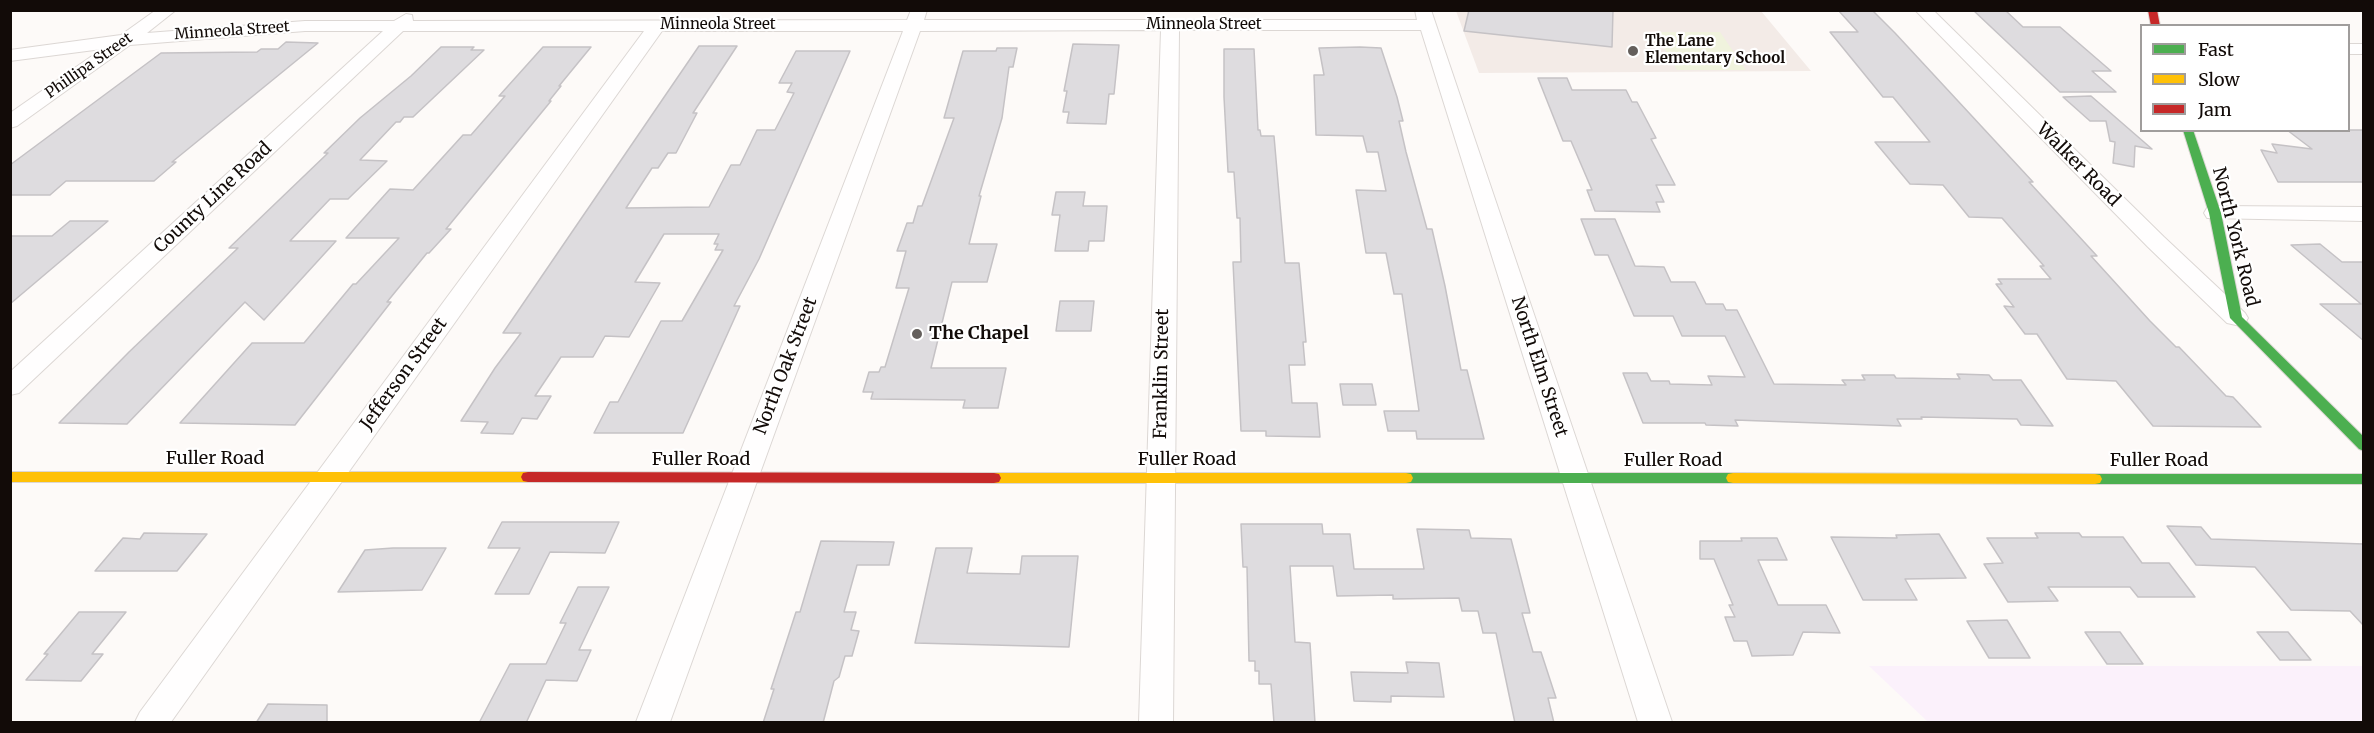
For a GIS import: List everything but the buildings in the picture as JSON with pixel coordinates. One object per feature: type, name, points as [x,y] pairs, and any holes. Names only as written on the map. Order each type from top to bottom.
[{"type":"street","name":"Phillipa Street","points":[[10,122],[168,10]]},
{"type":"street","name":"Walker Road","points":[[1923,10],[2156,242],[2236,318]]},
{"type":"street","name":"Minneola Street","points":[[10,56],[126,40],[408,17],[657,25],[916,18],[1170,25],[1425,18]]},
{"type":"street","name":"County Line Road","points":[[10,387],[408,17]]},
{"type":"street","name":"North Oak Street","points":[[653,723],[916,18]]},
{"type":"street","name":"North Elm Street","points":[[1425,18],[1655,723]]},
{"type":"street","name":"Jefferson Street","points":[[152,723],[657,25]]},
{"type":"street","name":"Franklin Street","points":[[1156,723],[1170,25]]},
{"type":"street","name":"North York Road","points":[[2189,132],[2215,213],[2236,318],[2364,446]]},
{"type":"street","points":[[2215,213],[2364,214]]},
{"type":"street","name":"Fuller Road","points":[[10,477],[2364,479]]},
{"type":"shaded area","name":"The Lane Elementary School","points":[[1456,11],[1761,11],[1811,71],[1479,73]]},
{"type":"shaded area","points":[[1869,666],[2363,666],[2363,722],[1928,722]]},
{"type":"green space","points":[[1655,32],[1720,32],[1746,70],[1677,70]]},
{"type":"traffic: fast","points":[[2189,132],[2215,213],[2236,318],[2364,446]]},
{"type":"traffic: fast","points":[[1406,478],[1733,478]]},
{"type":"traffic: fast","points":[[2095,479],[2364,479]]},
{"type":"traffic: slow","points":[[10,477],[528,477]]},
{"type":"traffic: slow","points":[[994,478],[1406,478]]},
{"type":"traffic: slow","points":[[1733,478],[2095,479]]},
{"type":"traffic: jam","points":[[2152,10],[2156,24]]},
{"type":"traffic: jam","points":[[528,477],[994,478]]},
{"type":"place","name":"The Lane Elementary School","points":[[1633,51]]},
{"type":"place","name":"The Chapel","points":[[917,334]]}]
